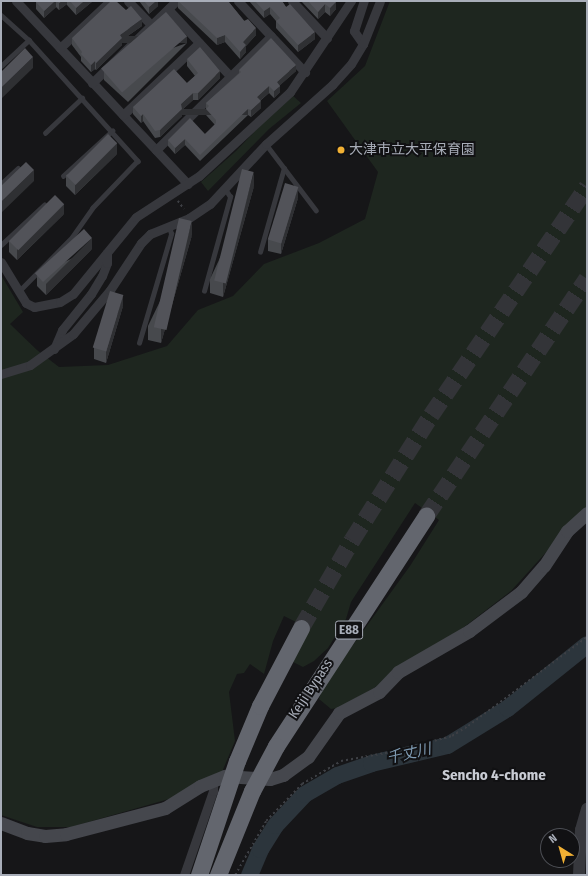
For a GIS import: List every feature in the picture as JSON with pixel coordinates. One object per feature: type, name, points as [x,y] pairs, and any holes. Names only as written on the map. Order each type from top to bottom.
[{"type":"highway","name":"Keiji Bypass","points":[[218,875],[252,791],[276,746],[347,633],[426,516]]},
{"type":"highway","points":[[199,875],[237,761],[260,706],[300,628]]},
{"type":"main road","points":[[1,823],[27,833],[45,836],[66,834],[165,808],[213,780],[225,776],[270,779],[284,775],[308,758],[339,713],[379,692],[398,672],[469,631],[521,592],[544,566],[567,531],[587,513]]},
{"type":"street","points":[[16,1],[188,184]]},
{"type":"street","points":[[95,1],[102,8]]},
{"type":"street","points":[[60,48],[110,1]]},
{"type":"street","points":[[128,1],[151,25]]},
{"type":"street","points":[[92,83],[176,1]]},
{"type":"street","points":[[238,1],[305,72]]},
{"type":"street","points":[[292,1],[327,38]]},
{"type":"street","points":[[1,262],[26,303],[34,307],[60,302],[84,284],[136,217],[188,184],[240,141],[290,92],[305,72],[351,1]]},
{"type":"street","points":[[363,44],[354,31],[364,1]]},
{"type":"street","points":[[1,374],[30,365],[53,350],[73,334],[94,311],[141,243],[150,234],[189,218],[210,204],[266,144],[332,85],[351,64],[363,44],[380,1]]},
{"type":"street","points":[[168,9],[230,76]]},
{"type":"street","points":[[156,150],[271,36]]},
{"type":"street","points":[[123,115],[199,43]]},
{"type":"street","points":[[53,350],[62,330],[91,294],[102,276],[108,263],[107,253]]},
{"type":"street","points":[[184,875],[213,791],[213,780]]},
{"type":"street","points":[[579,875],[581,830],[587,809]]},
{"type":"lane","points":[[1,15],[29,40],[112,131],[138,162],[93,208],[73,237],[19,292]]},
{"type":"lane","points":[[1,66],[29,40]]},
{"type":"lane","points":[[45,132],[82,98]]},
{"type":"lane","points":[[63,176],[112,131]]},
{"type":"lane","points":[[266,144],[316,210]]},
{"type":"lane","points":[[1,184],[18,168]]},
{"type":"lane","points":[[260,252],[284,168]]},
{"type":"lane","points":[[204,291],[230,197],[225,189]]},
{"type":"lane","points":[[1,245],[44,205]]},
{"type":"lane","points":[[139,343],[171,234],[169,226]]},
{"type":"path","points":[[174,193],[189,218]]},
{"type":"path","points":[[235,875],[266,821],[281,803],[308,780],[341,761],[396,752],[452,736],[468,726],[587,637]]},
{"type":"shaded area","points":[[390,1],[587,1],[587,507],[511,591],[451,637],[381,684],[338,708],[331,709],[319,699],[324,685],[410,566],[439,520],[415,503],[351,602],[346,619],[328,648],[314,661],[303,667],[293,662],[297,647],[310,629],[284,616],[273,641],[264,674],[250,664],[244,673],[237,674],[229,692],[235,741],[222,772],[169,799],[71,827],[37,827],[1,815],[1,275],[23,312],[10,324],[37,350],[59,367],[108,365],[167,346],[198,310],[233,296],[264,264],[319,243],[365,219],[378,172],[327,101],[365,66]]},
{"type":"shaded area","points":[[291,94],[301,103],[269,129],[208,191],[201,182],[236,151]]},
{"type":"building","points":[[55,1],[44,11],[36,2]]},
{"type":"building","points":[[70,1],[84,1],[76,8]]},
{"type":"building","points":[[111,1],[116,1],[126,10],[131,6],[142,19],[120,35],[122,38],[96,63],[95,61],[91,65],[81,54],[82,52],[72,38]]},
{"type":"building","points":[[144,1],[156,1],[149,7]]},
{"type":"building","points":[[178,1],[228,1],[244,21],[248,19],[256,28],[243,42],[246,45],[240,52],[225,35],[217,38]]},
{"type":"building","points":[[255,1],[282,1],[286,7],[290,4],[315,32],[298,45],[276,21],[280,18],[270,7],[264,11]]},
{"type":"building","points":[[308,1],[336,2],[330,8],[325,4],[318,12]]},
{"type":"building","points":[[166,12],[187,36],[122,93],[101,68]]},
{"type":"building","points":[[271,38],[296,65],[277,82],[280,86],[274,91],[269,86],[257,97],[261,101],[251,110],[248,109],[200,155],[185,139],[175,148],[168,140],[190,118],[205,134],[216,123],[216,120],[206,109],[209,106],[206,103],[241,72],[239,70]]},
{"type":"building","points":[[200,47],[220,71],[198,93],[193,93],[181,104],[182,109],[160,130],[155,131],[143,114],[141,116],[133,107],[174,69],[187,83],[198,73],[187,59]]},
{"type":"building","points":[[25,48],[33,57],[1,88],[1,72]]},
{"type":"building","points":[[108,134],[117,143],[75,185],[66,176]]},
{"type":"building","points":[[26,162],[34,170],[1,202],[1,186]]},
{"type":"building","points":[[242,169],[254,172],[226,283],[214,281]]},
{"type":"building","points":[[285,183],[298,187],[281,244],[268,239]]},
{"type":"building","points":[[55,195],[64,204],[18,250],[9,241]]},
{"type":"building","points":[[179,218],[192,221],[166,330],[154,327]]},
{"type":"building","points":[[84,229],[92,238],[43,282],[35,273]]},
{"type":"building","points":[[110,291],[123,295],[106,352],[93,347]]},
{"type":"waterway","name":"千丈川","points":[[249,875],[260,849],[275,825],[304,794],[337,775],[371,763],[447,745],[507,708],[587,644]]},
{"type":"tunnel","points":[[301,628],[352,540],[431,415],[587,186]]},
{"type":"tunnel","points":[[426,516],[587,278]]},
{"type":"place","name":"大津市立大平保育園","points":[[341,150]]},
{"type":"district","name":"Sencho 4-chome","points":[[494,776]]}]
